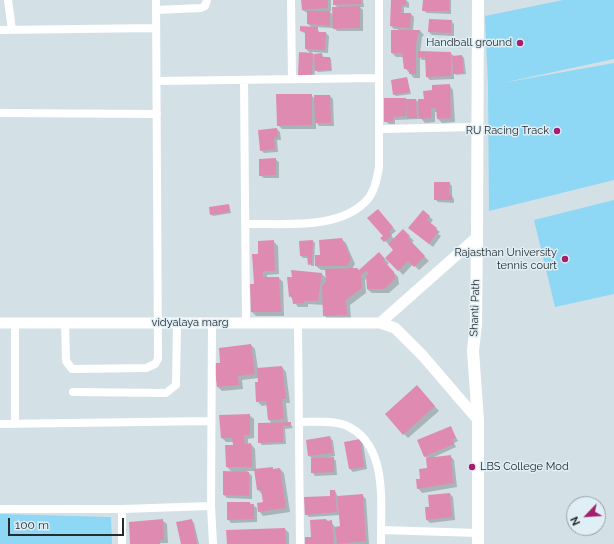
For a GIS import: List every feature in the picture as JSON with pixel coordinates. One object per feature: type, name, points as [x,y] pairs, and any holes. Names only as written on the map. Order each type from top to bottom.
[{"type":"main road","name":"Shanti Path","points":[[478,0],[476,324],[473,351],[478,420],[478,538]]},
{"type":"street","points":[[8,0],[12,30]]},
{"type":"street","points":[[65,323],[66,361],[68,366],[72,369],[146,368],[155,364],[158,359],[159,323],[156,0]]},
{"type":"street","points":[[156,10],[201,8],[205,6],[207,0]]},
{"type":"street","points":[[291,0],[292,79]]},
{"type":"street","points":[[245,224],[321,222],[338,219],[354,210],[368,199],[376,183],[379,168],[379,0]]},
{"type":"street","points":[[0,30],[156,28]]},
{"type":"street","points":[[156,81],[379,78]]},
{"type":"street","points":[[244,80],[246,323]]},
{"type":"street","points":[[0,113],[157,114]]},
{"type":"street","points":[[380,129],[478,127]]},
{"type":"street","points":[[380,323],[477,237]]},
{"type":"street","name":"vidyalaya marg","points":[[0,323],[380,323]]},
{"type":"street","points":[[15,323],[15,424]]},
{"type":"street","points":[[73,392],[166,393],[176,385],[177,323]]},
{"type":"street","points":[[212,323],[211,506],[213,544]]},
{"type":"street","points":[[298,323],[300,544]]},
{"type":"street","points":[[380,323],[395,328],[423,356],[478,420]]},
{"type":"street","points":[[0,424],[211,421]]},
{"type":"street","points":[[299,422],[331,422],[344,425],[358,433],[369,446],[376,459],[380,477],[381,544]]},
{"type":"street","points":[[0,509],[122,509],[211,506]]},
{"type":"street","points":[[122,509],[122,544]]},
{"type":"street","points":[[381,530],[478,538]]},
{"type":"shaded area","points":[[563,0],[614,0],[614,59],[502,83],[614,63],[614,180],[489,211],[488,86],[485,16]]},
{"type":"shaded area","points":[[614,200],[614,294],[555,307],[534,220]]},
{"type":"shaded area","points":[[0,514],[111,517],[112,544],[0,544]]},
{"type":"building","points":[[301,0],[328,0],[328,8],[302,10]]},
{"type":"building","points":[[333,0],[361,0],[361,4],[333,5]]},
{"type":"building","points":[[391,0],[406,0],[406,5],[402,5],[401,13],[411,13],[410,28],[390,26]]},
{"type":"building","points":[[423,0],[449,0],[449,11],[422,11]]},
{"type":"building","points":[[360,6],[360,28],[333,29],[332,7]]},
{"type":"building","points":[[307,11],[330,11],[330,26],[307,24]]},
{"type":"building","points":[[429,19],[452,20],[451,33],[428,32]]},
{"type":"building","points":[[300,26],[318,27],[318,32],[326,32],[325,50],[305,49],[305,32],[300,31]]},
{"type":"building","points":[[391,30],[420,30],[416,45],[416,74],[409,74],[409,69],[404,69],[402,53],[391,53]]},
{"type":"building","points":[[418,51],[451,52],[451,76],[426,77],[425,57],[418,57]]},
{"type":"building","points":[[299,52],[313,53],[312,76],[298,75]]},
{"type":"building","points":[[322,53],[322,57],[330,57],[331,70],[315,71],[314,54]]},
{"type":"building","points":[[462,55],[464,73],[453,74],[452,56]]},
{"type":"building","points":[[407,77],[410,92],[393,95],[391,80]]},
{"type":"building","points":[[450,84],[451,118],[437,119],[436,108],[431,108],[431,118],[419,119],[418,99],[424,99],[423,91],[432,90],[432,85]]},
{"type":"building","points":[[276,94],[312,94],[312,125],[277,126]]},
{"type":"building","points":[[314,95],[330,95],[331,123],[315,123]]},
{"type":"building","points":[[384,98],[406,98],[406,116],[393,117],[393,121],[384,122]]},
{"type":"building","points":[[406,99],[416,99],[417,118],[407,118]]},
{"type":"building","points":[[277,128],[278,137],[274,138],[275,149],[260,151],[258,130]]},
{"type":"building","points":[[276,158],[276,175],[259,176],[259,159]]},
{"type":"building","points":[[434,182],[450,182],[449,195],[452,195],[452,200],[434,200]]},
{"type":"building","points":[[229,204],[230,212],[210,215],[209,207]]},
{"type":"building","points":[[378,209],[393,227],[389,232],[392,235],[384,242],[380,238],[383,236],[367,218]]},
{"type":"building","points":[[423,210],[430,216],[427,220],[437,228],[436,230],[438,232],[429,244],[408,228]]},
{"type":"building","points":[[403,229],[410,236],[408,238],[425,256],[414,267],[408,261],[398,271],[385,258],[393,250],[388,244]]},
{"type":"building","points":[[342,238],[351,259],[347,266],[315,266],[315,255],[320,255],[319,240]]},
{"type":"building","points":[[274,240],[275,271],[263,271],[263,277],[279,277],[281,312],[251,312],[250,284],[254,284],[252,254],[258,254],[258,241]]},
{"type":"building","points":[[313,240],[312,264],[308,265],[307,256],[300,256],[299,241]]},
{"type":"building","points":[[379,252],[385,259],[383,260],[394,272],[395,279],[384,289],[367,289],[366,276],[369,273],[366,271],[361,275],[362,288],[346,300],[347,315],[323,316],[322,286],[326,282],[325,269],[357,268],[359,270]]},
{"type":"building","points":[[291,270],[322,273],[318,301],[304,301],[304,303],[293,304],[292,296],[289,297],[287,277],[292,277]]},
{"type":"building","points":[[251,344],[255,374],[238,376],[239,385],[217,387],[214,363],[220,363],[219,348]]},
{"type":"building","points":[[282,366],[286,399],[282,399],[284,419],[268,420],[266,401],[256,402],[255,382],[258,382],[257,368]]},
{"type":"building","points":[[417,385],[435,406],[403,435],[385,414]]},
{"type":"building","points":[[250,414],[250,435],[244,435],[245,444],[251,443],[252,467],[226,467],[225,445],[233,445],[232,438],[221,438],[219,415]]},
{"type":"building","points":[[291,422],[291,426],[283,426],[283,442],[258,443],[258,423]]},
{"type":"building","points":[[451,426],[456,438],[452,439],[454,444],[424,457],[417,440]]},
{"type":"building","points":[[330,436],[333,453],[308,456],[306,440]]},
{"type":"building","points":[[360,439],[364,467],[349,469],[344,442]]},
{"type":"building","points":[[451,455],[453,483],[417,489],[416,479],[420,479],[419,469],[427,468],[426,458]]},
{"type":"building","points":[[334,457],[334,472],[311,473],[311,458]]},
{"type":"building","points":[[273,467],[273,469],[280,468],[286,508],[258,512],[257,503],[263,502],[261,490],[257,490],[254,469]]},
{"type":"building","points":[[223,471],[249,472],[249,496],[223,495]]},
{"type":"building","points":[[330,490],[335,490],[337,512],[305,515],[304,497],[330,496]]},
{"type":"building","points":[[450,493],[452,517],[426,520],[425,507],[429,507],[428,495]]},
{"type":"building","points":[[363,494],[366,541],[337,544],[335,527],[340,526],[337,496]]},
{"type":"building","points":[[227,502],[250,502],[250,504],[254,504],[254,519],[227,520]]},
{"type":"building","points":[[163,519],[164,540],[160,540],[160,544],[130,544],[129,522]]},
{"type":"building","points":[[192,519],[197,544],[181,544],[176,522]]},
{"type":"building","points":[[326,519],[327,521],[332,520],[334,544],[305,544],[305,537],[311,537],[310,520]]},
{"type":"building","points":[[285,528],[286,544],[227,544],[226,530]]},
{"type":"place","name":"Handball ground","points":[[520,43]]},
{"type":"place","name":"RU Racing Track","points":[[557,131]]},
{"type":"place","name":"Rajasthan University tennis court","points":[[565,259]]},
{"type":"place","name":"LBS College Mod","points":[[472,467]]}]
